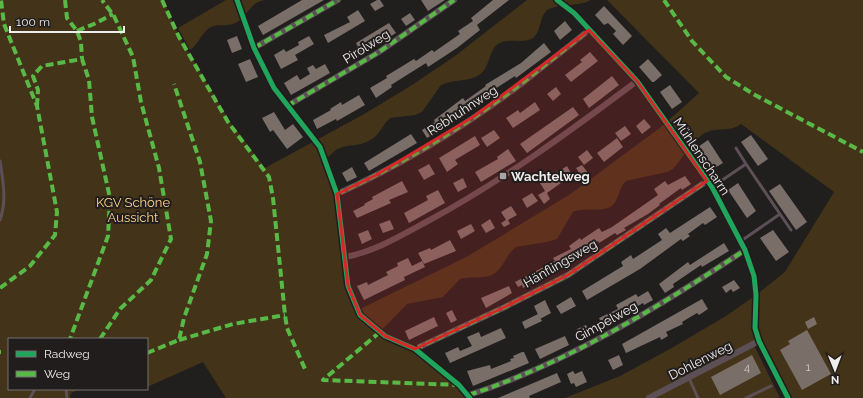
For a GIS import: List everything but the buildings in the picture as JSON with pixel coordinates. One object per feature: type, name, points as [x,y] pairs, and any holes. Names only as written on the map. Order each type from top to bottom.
[{"type":"street","points":[[237,0],[254,48],[274,88],[320,147],[337,194],[348,286],[360,315],[385,336],[415,349],[469,396]]},
{"type":"street","points":[[254,48],[338,0]]},
{"type":"street","name":"Pirolweg","points":[[287,106],[379,52],[454,0]]},
{"type":"street","name":"Mühlenscharrn","points":[[557,0],[574,13],[637,82],[712,187],[745,250],[754,276],[756,295],[755,328],[760,342],[788,398]]},
{"type":"street","name":"Rebhuhnweg","points":[[337,194],[376,175],[473,117],[524,81],[590,30]]},
{"type":"street","points":[[344,257],[354,256],[398,237],[458,205],[538,154],[637,82]]},
{"type":"street","name":"Hänflingsweg","points":[[415,349],[505,307],[568,275],[707,181]]},
{"type":"street","name":"Gimpelweg","points":[[469,396],[520,376],[577,350],[627,323],[745,250]]},
{"type":"street","name":"Dohlenweg","points":[[650,398],[760,342]]},
{"type":"lane","points":[[736,148],[791,230]]},
{"type":"lane","points":[[0,161],[4,187],[4,210],[0,220]]},
{"type":"lane","points":[[712,187],[746,164]]},
{"type":"lane","points":[[741,241],[780,214]]},
{"type":"lane","points":[[689,378],[698,398]]},
{"type":"lane","points":[[746,398],[771,386]]},
{"type":"highlighted area","points":[[589,30],[637,81],[707,181],[568,275],[505,307],[415,349],[385,336],[360,315],[348,286],[337,194],[376,175],[473,117]]},
{"type":"green space","name":"KGV Schöne Aussicht","points":[[0,0],[163,0],[179,36],[230,122],[265,168],[366,113],[412,85],[455,56],[527,0],[591,0],[581,4],[559,6],[549,9],[546,11],[538,31],[533,38],[525,41],[508,41],[500,43],[493,49],[486,68],[479,75],[470,79],[441,85],[422,112],[415,115],[390,118],[372,139],[358,145],[337,149],[325,161],[337,194],[348,286],[358,310],[468,256],[569,195],[661,127],[699,93],[607,0],[863,0],[863,398],[789,398],[759,342],[754,345],[780,398],[565,398],[620,376],[670,349],[726,316],[785,272],[834,192],[741,124],[733,128],[711,131],[702,135],[693,143],[673,169],[667,172],[626,181],[622,186],[617,200],[609,208],[599,210],[578,210],[573,212],[557,239],[516,247],[496,273],[484,277],[460,279],[443,297],[407,304],[380,332],[415,349],[470,398],[226,398],[203,362],[148,387],[148,338],[8,338],[8,390],[78,390],[71,393],[70,398],[0,398]]},
{"type":"green space","points":[[226,0],[265,0],[256,3],[236,23],[214,26],[208,29],[190,50],[178,28]]},
{"type":"marked path","points":[[0,288],[30,266],[55,235],[57,212],[37,106],[4,24],[1,0]]},
{"type":"marked path","points":[[65,0],[67,18],[77,31],[81,42],[82,59]]},
{"type":"marked path","points":[[101,338],[120,309],[151,280],[171,239],[159,168],[141,102],[133,57],[114,16],[102,0]]},
{"type":"marked path","points":[[162,0],[179,37],[228,122],[269,177],[273,198],[287,328],[305,369]]},
{"type":"marked path","points":[[254,48],[338,0]]},
{"type":"marked path","points":[[287,106],[379,52],[454,0]]},
{"type":"marked path","points":[[664,0],[692,41],[726,77],[755,95],[863,152]]},
{"type":"marked path","points":[[77,31],[113,14]]},
{"type":"marked path","points":[[337,194],[386,170],[434,143],[525,81],[589,30]]},
{"type":"marked path","points":[[37,106],[38,90],[33,76],[42,66],[82,59],[89,80],[92,117],[110,198],[108,236],[70,338]]},
{"type":"marked path","points":[[148,353],[179,340],[184,318],[207,254],[211,221],[200,162],[174,84]]},
{"type":"marked path","points":[[415,349],[505,307],[568,275],[707,181]]},
{"type":"marked path","points":[[469,395],[541,367],[612,332],[745,250]]},
{"type":"marked path","points":[[179,340],[233,324],[285,315]]},
{"type":"marked path","points":[[380,332],[323,380],[459,385]]},
{"type":"cycle path","points":[[237,0],[254,48],[274,88],[320,147],[337,194],[348,286],[360,315],[385,336],[415,349],[459,385],[470,398]]},
{"type":"cycle path","points":[[557,0],[574,13],[637,81],[712,187],[745,250],[754,276],[756,295],[755,328],[759,341],[788,398]]},
{"type":"place","name":"Wachtelweg","points":[[503,176]]}]
